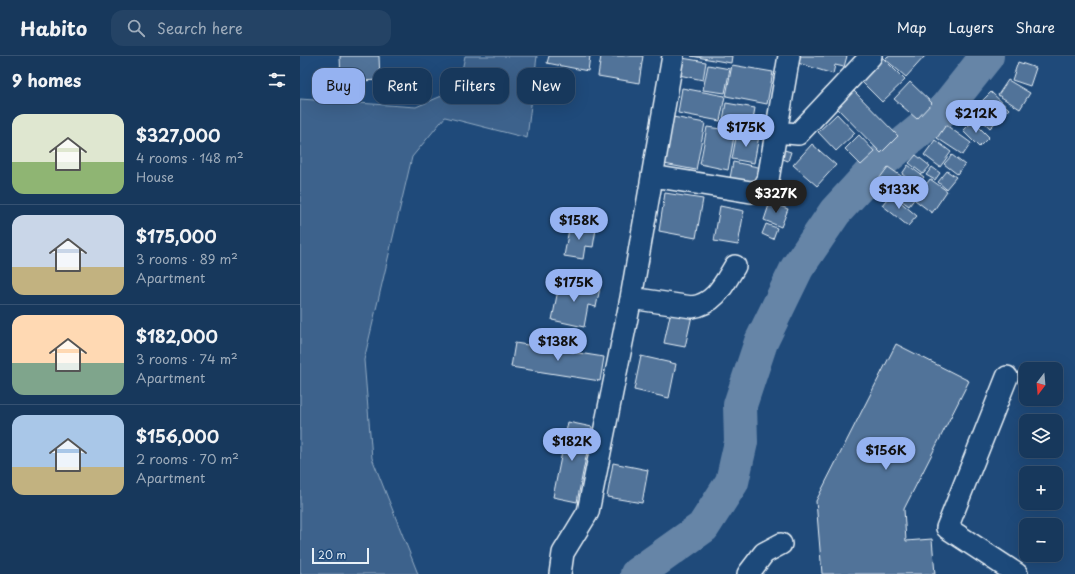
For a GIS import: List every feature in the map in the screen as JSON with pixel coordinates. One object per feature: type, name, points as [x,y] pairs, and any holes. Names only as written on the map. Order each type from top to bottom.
[{"type":"street","points":[[560,574],[563,553],[588,512],[631,298],[674,56]]},
{"type":"street","points":[[652,176],[751,192],[762,190],[768,180],[789,56]]},
{"type":"street","points":[[776,132],[798,134],[871,56]]},
{"type":"street","points":[[631,298],[692,307],[700,306],[710,301],[720,290],[735,266]]},
{"type":"street","points":[[1007,377],[947,528],[1017,574]]},
{"type":"street","points":[[748,574],[764,553],[781,544]]},
{"type":"shaded area","points":[[465,56],[537,56],[536,68],[517,68],[517,104],[531,104],[527,138],[445,117],[412,157],[364,360],[372,458],[418,574],[300,574],[300,99],[312,100],[312,104],[365,103],[416,107],[423,104],[432,104],[432,100],[440,97],[440,104],[509,104],[509,68],[462,68]]},
{"type":"building","points":[[340,56],[379,56],[380,68],[373,68],[373,80],[365,81],[365,68],[340,68]]},
{"type":"building","points":[[549,56],[590,56],[588,71],[547,63]]},
{"type":"building","points":[[601,56],[643,56],[639,83],[598,76]]},
{"type":"building","points":[[691,56],[732,56],[731,63]]},
{"type":"building","points":[[800,56],[847,56],[844,67],[835,65],[833,74],[798,63]]},
{"type":"building","points":[[888,56],[925,56],[906,77],[885,59]]},
{"type":"building","points":[[882,57],[905,80],[882,102],[859,79]]},
{"type":"building","points":[[682,58],[706,62],[703,80],[679,75]]},
{"type":"building","points":[[1018,62],[1036,68],[1030,86],[1012,80]]},
{"type":"building","points":[[708,65],[730,69],[725,93],[703,90]]},
{"type":"building","points":[[732,65],[773,72],[767,104],[726,96]]},
{"type":"building","points":[[1008,80],[1030,93],[1020,109],[998,95]]},
{"type":"building","points":[[910,82],[932,103],[917,119],[894,99]]},
{"type":"building","points":[[682,88],[725,96],[720,121],[678,113]]},
{"type":"building","points":[[854,91],[898,136],[881,153],[837,108]]},
{"type":"building","points":[[991,92],[1009,109],[990,128],[972,111]]},
{"type":"building","points":[[726,103],[755,108],[751,131],[722,126]]},
{"type":"building","points":[[837,114],[855,133],[836,151],[818,132]]},
{"type":"building","points":[[673,117],[705,123],[696,170],[664,164]]},
{"type":"building","points":[[973,121],[989,137],[979,147],[963,131]]},
{"type":"building","points":[[946,125],[971,143],[963,155],[937,138]]},
{"type":"building","points":[[707,127],[735,131],[728,170],[700,164]]},
{"type":"building","points":[[737,132],[759,136],[754,163],[732,159]]},
{"type":"building","points":[[859,135],[875,152],[861,165],[845,149]]},
{"type":"building","points":[[935,140],[951,152],[940,167],[924,155]]},
{"type":"building","points":[[812,144],[836,165],[817,186],[793,165]]},
{"type":"building","points":[[781,149],[791,152],[788,161],[778,157]]},
{"type":"building","points":[[916,155],[930,166],[923,174],[909,163]]},
{"type":"building","points":[[952,155],[965,165],[957,174],[944,164]]},
{"type":"building","points":[[733,162],[763,168],[760,183],[730,178]]},
{"type":"building","points":[[908,165],[924,177],[917,186],[902,174]]},
{"type":"building","points":[[888,167],[904,178],[895,191],[879,179]]},
{"type":"building","points":[[932,167],[940,173],[935,180],[926,175]]},
{"type":"building","points":[[947,171],[956,177],[946,189],[938,182]]},
{"type":"building","points":[[930,179],[947,191],[932,213],[915,200]]},
{"type":"building","points":[[904,181],[919,193],[909,206],[894,195]]},
{"type":"building","points":[[665,193],[703,199],[696,238],[659,231]]},
{"type":"building","points":[[891,194],[917,216],[908,226],[882,205]]},
{"type":"building","points":[[770,202],[788,209],[781,227],[764,220]]},
{"type":"building","points":[[720,206],[744,211],[738,245],[714,241]]},
{"type":"building","points":[[570,224],[596,229],[593,247],[585,246],[583,259],[564,256]]},
{"type":"building","points":[[766,224],[777,228],[773,239],[762,234]]},
{"type":"building","points":[[560,280],[600,288],[596,307],[588,305],[584,327],[552,320]]},
{"type":"building","points":[[672,306],[693,311],[685,347],[664,343]]},
{"type":"building","points":[[515,343],[604,357],[600,381],[511,367]]},
{"type":"building","points":[[896,344],[969,381],[904,509],[906,541],[932,539],[935,574],[822,574],[816,501]]},
{"type":"building","points":[[641,356],[676,364],[669,398],[634,390]]},
{"type":"building","points":[[568,422],[592,427],[577,502],[553,497]]},
{"type":"building","points":[[613,463],[648,470],[642,503],[607,497]]},
{"type":"waterway","points":[[637,574],[703,527],[732,482],[741,442],[740,405],[761,342],[797,268],[835,212],[880,163],[944,110],[987,56]]}]
